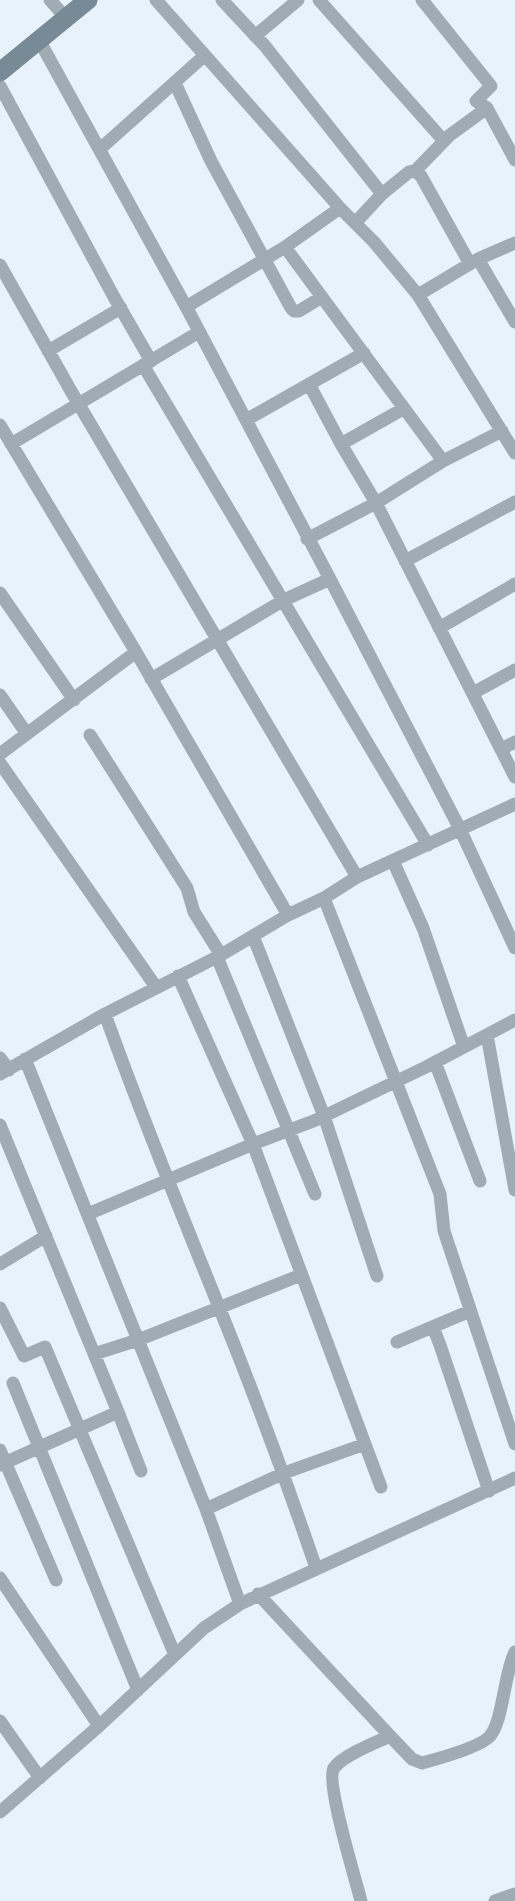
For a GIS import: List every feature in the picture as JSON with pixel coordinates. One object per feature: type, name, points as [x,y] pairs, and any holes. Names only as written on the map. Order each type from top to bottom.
[{"type":"street","points":[[50,0],[66,18]]},
{"type":"street","points":[[0,72],[88,0]]},
{"type":"street","points":[[156,0],[204,56],[418,295],[515,454]]},
{"type":"street","points":[[222,0],[254,36],[382,194]]},
{"type":"street","points":[[254,36],[298,0]]},
{"type":"street","points":[[319,0],[444,141]]},
{"type":"street","points":[[422,0],[491,86],[476,101],[487,108],[510,138],[515,160]]},
{"type":"street","points":[[40,40],[186,307],[330,579],[460,829],[515,948]]},
{"type":"street","points":[[100,149],[204,56]]},
{"type":"street","points":[[175,83],[211,161],[291,308],[294,311],[299,311],[322,297]]},
{"type":"street","points":[[0,86],[121,308],[147,363],[428,845]]},
{"type":"street","points":[[355,223],[382,194],[409,172],[415,171],[444,141],[487,108]]},
{"type":"street","points":[[415,171],[421,176],[474,262],[515,322]]},
{"type":"street","points":[[186,307],[285,247],[340,208]]},
{"type":"street","points":[[418,295],[474,262],[515,243]]},
{"type":"street","points":[[285,247],[443,462]]},
{"type":"street","points":[[0,265],[78,404],[219,640],[357,877]]},
{"type":"street","points":[[48,351],[121,308]]},
{"type":"street","points":[[12,444],[199,332]]},
{"type":"street","points":[[246,420],[364,353]]},
{"type":"street","points":[[309,384],[341,444],[376,503],[515,777]]},
{"type":"street","points":[[341,444],[404,409]]},
{"type":"street","points":[[0,424],[136,652],[288,915]]},
{"type":"street","points":[[308,539],[376,503],[443,462],[502,431]]},
{"type":"street","points":[[405,561],[515,502]]},
{"type":"street","points":[[151,679],[284,600],[330,579]]},
{"type":"street","points":[[439,628],[515,584]]},
{"type":"street","points":[[0,593],[74,700]]},
{"type":"street","points":[[0,754],[136,652]]},
{"type":"street","points":[[473,693],[515,670]]},
{"type":"street","points":[[0,695],[27,734]]},
{"type":"street","points":[[90,735],[187,888],[194,912],[219,956],[315,1194]]},
{"type":"street","points":[[501,749],[515,742]]},
{"type":"street","points":[[0,763],[156,987]]},
{"type":"street","points":[[0,1058],[5,1072],[105,1014],[219,956],[288,915],[324,898],[357,877],[515,804]]},
{"type":"street","points":[[393,860],[423,928],[464,1047]]},
{"type":"street","points":[[324,898],[397,1080],[440,1194],[444,1231],[515,1444]]},
{"type":"street","points":[[253,936],[324,1116],[377,1276]]},
{"type":"street","points":[[178,976],[253,1144],[381,1487]]},
{"type":"street","points":[[105,1014],[133,1094],[284,1473],[316,1568]]},
{"type":"street","points":[[88,1214],[253,1144],[324,1116],[435,1062],[515,1020]]},
{"type":"street","points":[[487,1035],[515,1190]]},
{"type":"street","points":[[26,1059],[206,1509],[240,1604]]},
{"type":"street","points":[[435,1062],[480,1181]]},
{"type":"street","points":[[0,1125],[141,1471]]},
{"type":"street","points":[[0,1264],[46,1236]]},
{"type":"street","points":[[94,1354],[138,1340],[301,1275]]},
{"type":"street","points":[[0,1308],[24,1356],[45,1347],[175,1655]]},
{"type":"street","points":[[397,1342],[470,1311]]},
{"type":"street","points":[[433,1327],[489,1491]]},
{"type":"street","points":[[13,1383],[138,1690]]},
{"type":"street","points":[[3,1464],[118,1412]]},
{"type":"street","points":[[206,1509],[284,1473],[364,1444]]},
{"type":"street","points":[[0,1450],[3,1464],[56,1580]]},
{"type":"street","points":[[0,1812],[99,1726],[204,1628],[240,1604],[258,1594],[515,1478]]},
{"type":"street","points":[[1,1583],[99,1726]]},
{"type":"street","points":[[258,1594],[412,1759],[422,1763],[480,1743],[490,1737],[496,1725],[505,1684],[515,1652]]},
{"type":"street","points":[[0,1722],[40,1778]]},
{"type":"street","points":[[361,1901],[335,1802],[331,1774],[336,1765],[349,1756],[390,1736]]},
{"type":"street","points":[[495,1901],[515,1894]]}]
